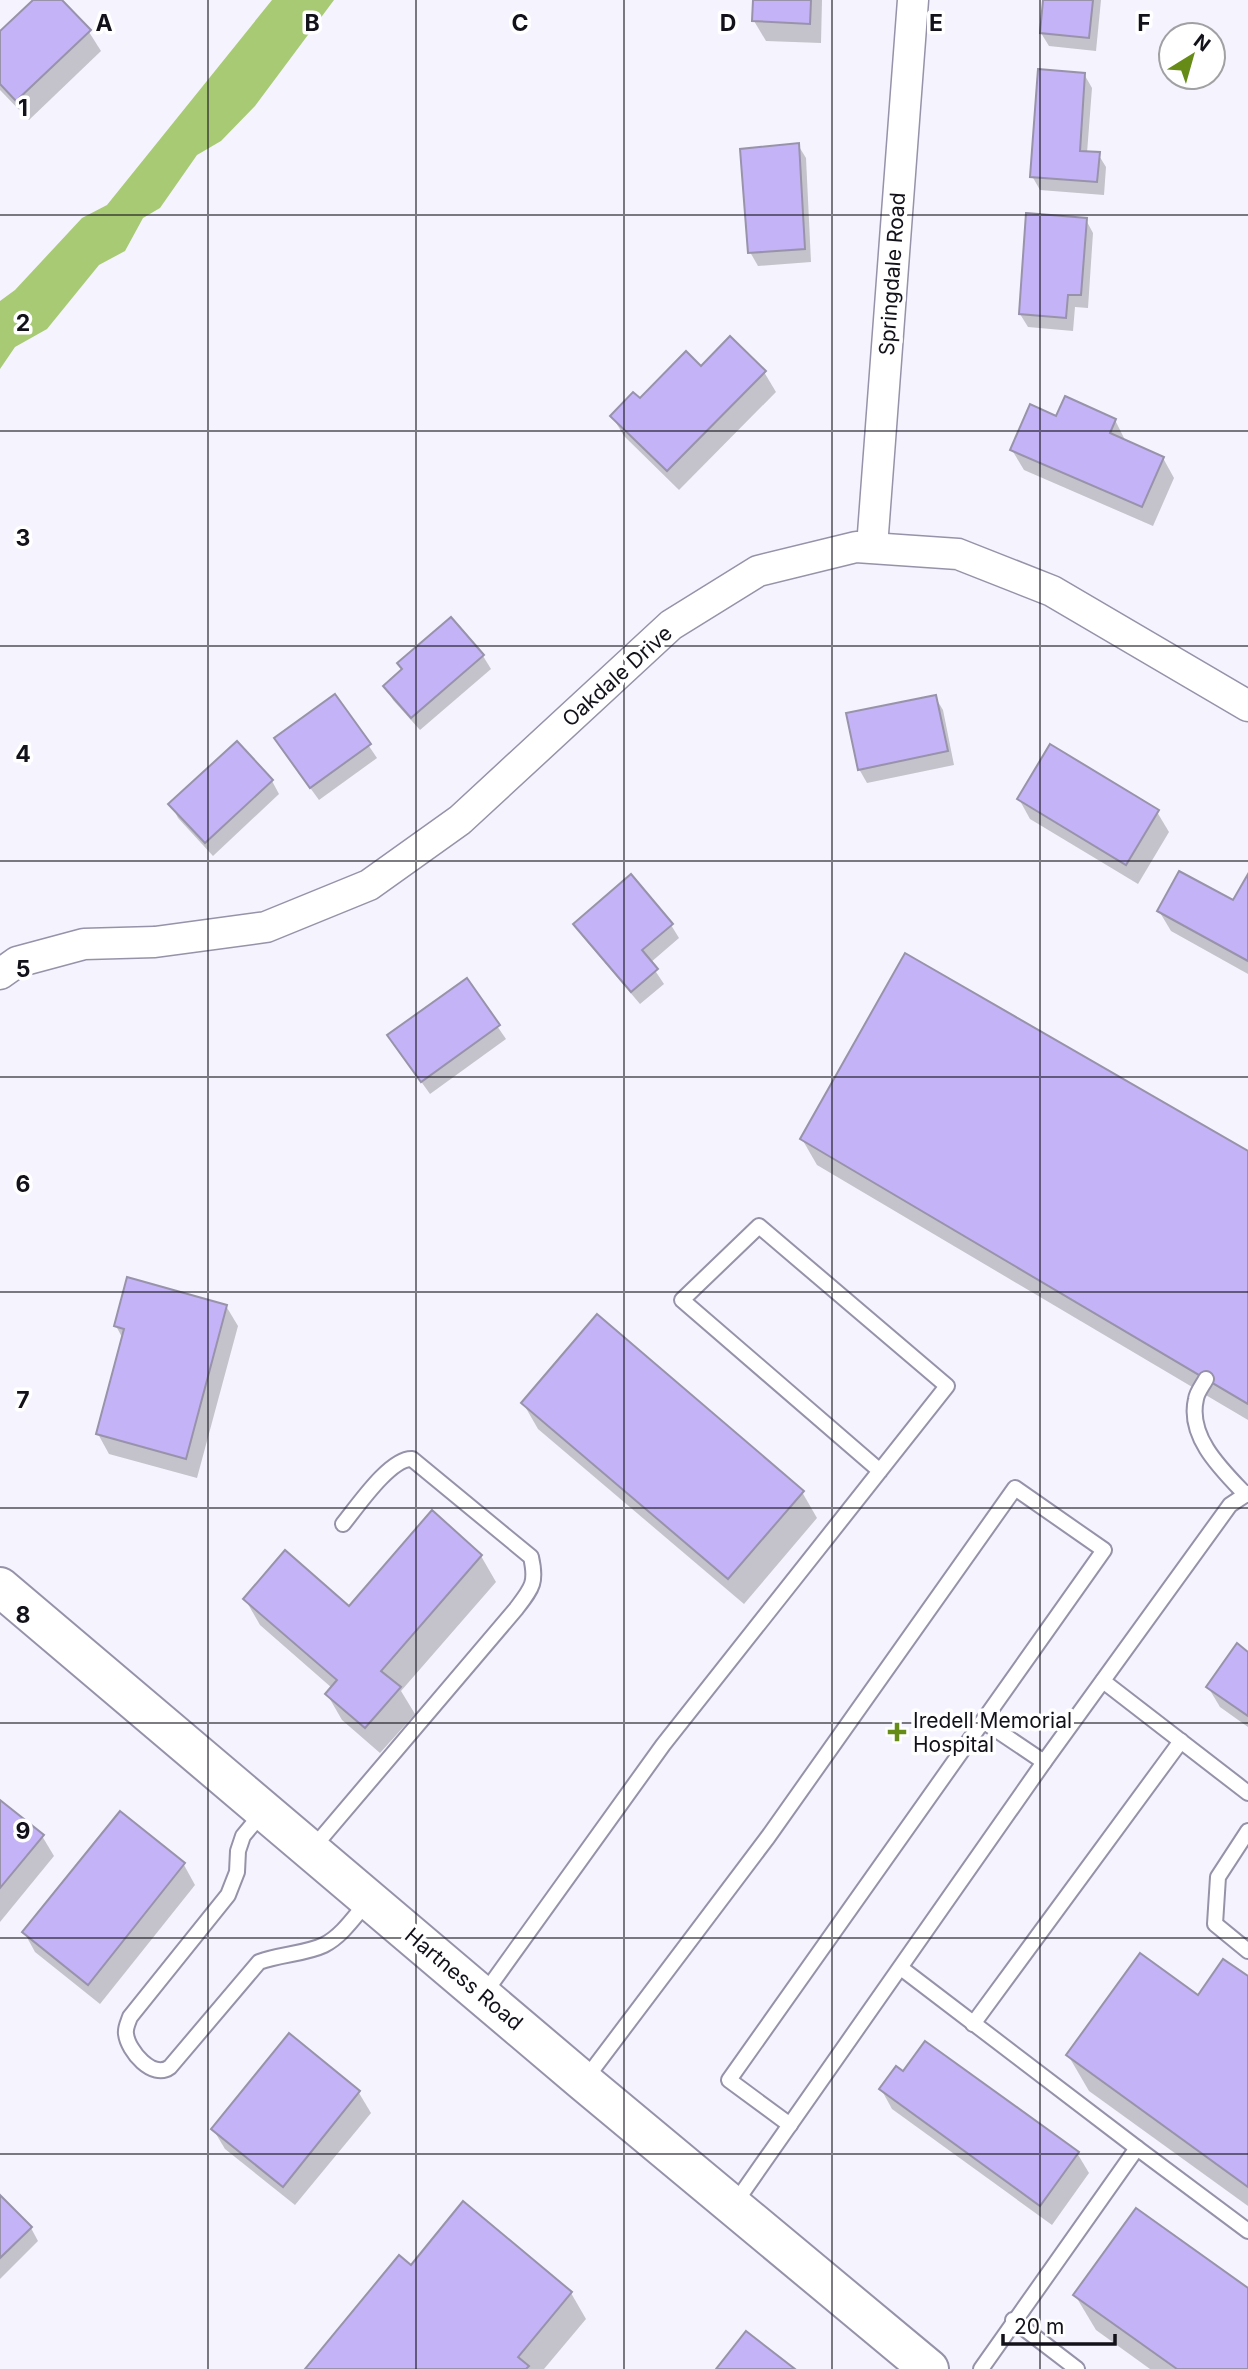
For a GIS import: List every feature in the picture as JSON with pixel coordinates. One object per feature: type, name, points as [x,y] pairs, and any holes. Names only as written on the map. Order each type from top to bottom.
[{"type":"main road","name":"Hartness Road","points":[[0,1587],[584,2082],[929,2369]]},
{"type":"street","name":"Springdale Road","points":[[872,547],[913,0]]},
{"type":"street","name":"Oakdale Drive","points":[[0,974],[16,962],[84,944],[155,942],[265,926],[369,885],[460,820],[671,625],[758,571],[856,547],[958,554],[1052,591],[1248,706]]},
{"type":"lane","points":[[483,1995],[663,1745],[880,1471],[947,1386],[759,1226],[682,1300],[880,1471]]},
{"type":"lane","points":[[733,2207],[1044,1762],[1230,1504],[1247,1494],[1223,1472],[1204,1446],[1196,1422],[1196,1398],[1206,1379]]},
{"type":"lane","points":[[311,1850],[516,1609],[531,1589],[535,1578],[531,1557],[412,1459],[404,1459],[391,1467],[343,1524]]},
{"type":"lane","points":[[584,2082],[768,1837],[1015,1488],[1104,1550],[729,2080],[790,2125]]},
{"type":"lane","points":[[1103,1681],[1248,1793]]},
{"type":"lane","points":[[983,1721],[1044,1762]]},
{"type":"lane","points":[[973,2024],[1181,1741]]},
{"type":"lane","points":[[264,1811],[243,1836],[237,1851],[237,1872],[228,1895],[130,2017],[125,2031],[128,2042],[133,2052],[153,2069],[160,2071],[170,2067],[260,1962],[278,1955],[324,1945],[336,1937],[370,1899]]},
{"type":"lane","points":[[1248,1831],[1218,1877],[1215,1923],[1248,1951]]},
{"type":"lane","points":[[901,1968],[1248,2231]]},
{"type":"lane","points":[[981,2369],[1013,2320],[1137,2148]]},
{"type":"lane","points":[[1013,2320],[1077,2369]]},
{"type":"shaded area","points":[[272,0],[334,0],[255,106],[221,141],[197,155],[160,208],[143,218],[125,251],[99,265],[47,329],[15,347],[0,369],[0,301],[15,290],[82,218],[107,205]]},
{"type":"building","points":[[33,0],[62,0],[91,30],[16,101],[0,84],[0,31]]},
{"type":"building","points":[[753,0],[811,0],[810,24],[752,21]]},
{"type":"building","points":[[1043,0],[1093,0],[1089,38],[1040,33]]},
{"type":"building","points":[[1038,69],[1085,73],[1080,151],[1100,152],[1097,182],[1030,177]]},
{"type":"building","points":[[799,143],[805,249],[748,253],[740,149]]},
{"type":"building","points":[[1026,213],[1087,218],[1081,295],[1068,295],[1066,318],[1019,314]]},
{"type":"building","points":[[730,336],[766,371],[667,471],[610,416],[633,392],[640,398],[686,351],[701,366]]},
{"type":"building","points":[[1065,396],[1116,419],[1110,433],[1164,457],[1142,507],[1010,450],[1030,404],[1056,416]]},
{"type":"building","points":[[451,617],[484,655],[411,718],[383,686],[402,669],[397,663]]},
{"type":"building","points":[[335,694],[371,744],[310,788],[274,738]]},
{"type":"building","points":[[936,695],[948,751],[858,770],[846,713]]},
{"type":"building","points":[[237,741],[273,780],[205,843],[168,804]]},
{"type":"building","points":[[1050,744],[1159,810],[1126,865],[1017,799]]},
{"type":"building","points":[[1179,871],[1233,900],[1248,874],[1248,961],[1157,911]]},
{"type":"building","points":[[631,874],[673,924],[642,950],[658,969],[631,992],[573,924]]},
{"type":"building","points":[[905,953],[1248,1151],[1248,1404],[800,1139]]},
{"type":"building","points":[[467,978],[500,1025],[421,1082],[387,1035]]},
{"type":"building","points":[[127,1277],[227,1305],[186,1459],[96,1434],[124,1329],[114,1326]]},
{"type":"building","points":[[597,1314],[804,1491],[728,1579],[521,1403]]},
{"type":"building","points":[[432,1510],[482,1555],[381,1671],[401,1687],[365,1728],[325,1694],[337,1680],[243,1599],[285,1550],[349,1606]]},
{"type":"building","points":[[1237,1643],[1248,1652],[1248,1716],[1206,1687]]},
{"type":"building","points":[[0,1800],[44,1835],[0,1888]]},
{"type":"building","points":[[120,1811],[185,1863],[88,1985],[22,1932]]},
{"type":"building","points":[[1140,1953],[1198,1995],[1223,1959],[1248,1976],[1248,2187],[1066,2055]]},
{"type":"building","points":[[289,2033],[360,2091],[283,2187],[211,2129]]},
{"type":"building","points":[[925,2041],[1079,2152],[1040,2206],[879,2089],[896,2066],[903,2071]]},
{"type":"building","points":[[0,2195],[32,2227],[0,2258]]},
{"type":"building","points":[[463,2201],[572,2292],[518,2357],[529,2366],[526,2369],[305,2369],[399,2255],[411,2265]]},
{"type":"building","points":[[1136,2208],[1248,2288],[1248,2369],[1177,2369],[1073,2295]]},
{"type":"building","points":[[746,2331],[795,2369],[716,2369]]},
{"type":"place","name":"Iredell Memorial Hospital","points":[[897,1732]]}]
